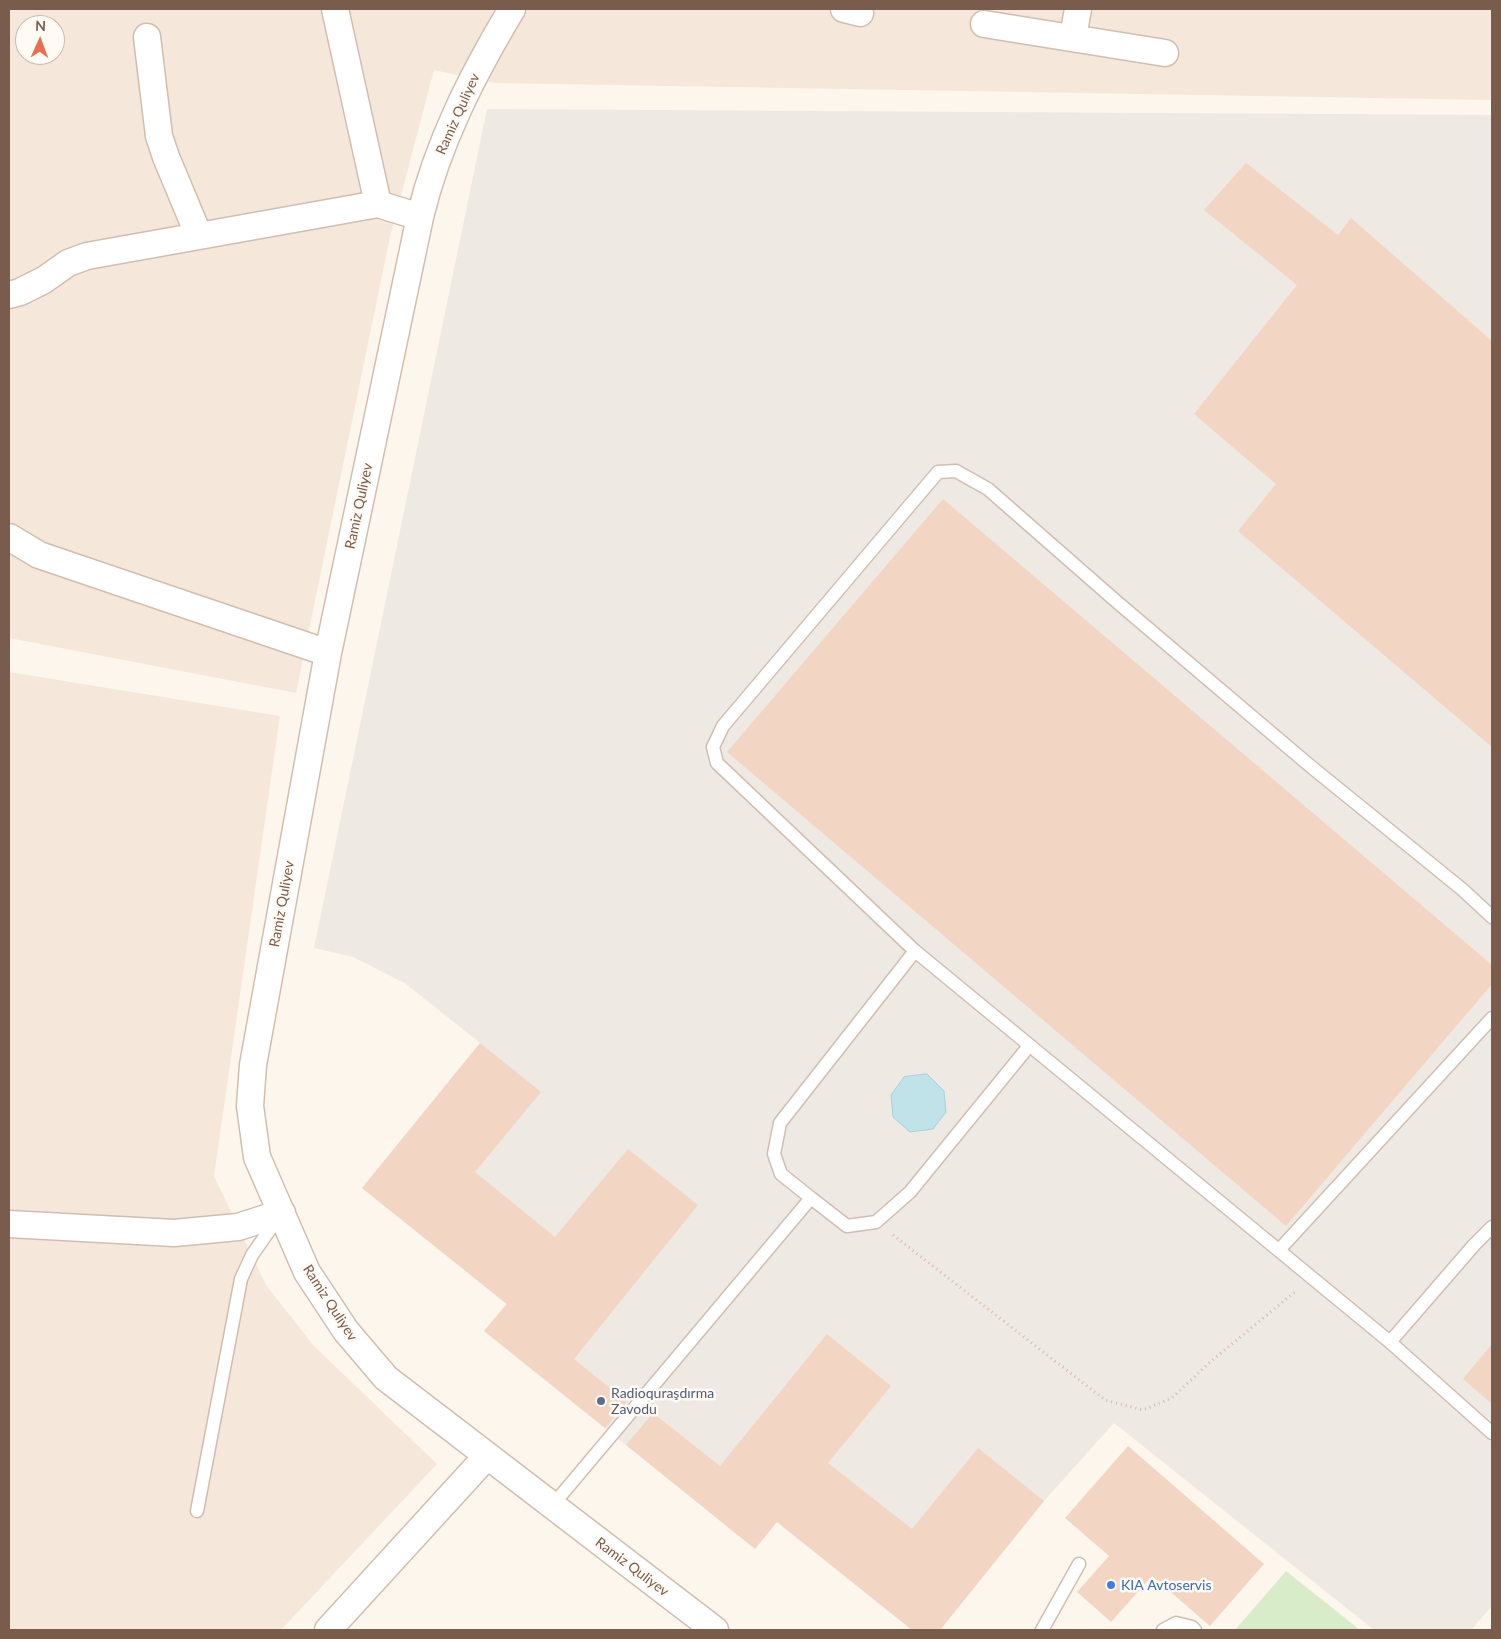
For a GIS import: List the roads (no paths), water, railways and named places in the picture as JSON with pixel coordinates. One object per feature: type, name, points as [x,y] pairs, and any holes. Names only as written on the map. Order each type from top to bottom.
[{"type":"street","points":[[335,9],[378,204]]},
{"type":"street","name":"Ramiz Quliyev","points":[[512,9],[482,59],[454,117],[427,188],[420,217],[328,653],[253,1065],[250,1106],[257,1157],[307,1272],[346,1331],[386,1378],[715,1630]]},
{"type":"street","points":[[1074,37],[1078,9]]},
{"type":"street","points":[[984,24],[1165,53]]},
{"type":"street","points":[[146,37],[159,136],[198,236]]},
{"type":"street","points":[[9,295],[20,292],[44,280],[68,263],[87,256],[378,204],[420,217]]},
{"type":"street","points":[[9,537],[39,554],[328,653]]},
{"type":"street","points":[[9,1224],[174,1233],[238,1227],[282,1213]]},
{"type":"street","points":[[328,1630],[487,1456]]},
{"type":"lane","points":[[1492,917],[1463,890],[1287,746],[988,489],[956,471],[938,472],[723,726],[713,747],[717,763],[915,951],[1390,1342],[1492,1433]]},
{"type":"lane","points":[[915,951],[780,1123],[774,1154],[781,1174],[847,1226],[876,1222],[910,1192],[1029,1046]]},
{"type":"lane","points":[[1278,1250],[1492,1018]]},
{"type":"lane","points":[[552,1506],[810,1198]]},
{"type":"lane","points":[[197,1511],[241,1279],[252,1255],[282,1213]]},
{"type":"lane","points":[[1390,1342],[1474,1245],[1492,1227]]},
{"type":"lane","points":[[1042,1630],[1080,1564]]},
{"type":"lane","points":[[1163,1630],[1176,1623],[1192,1627],[1195,1630]]},
{"type":"water","points":[[927,1074],[944,1091],[946,1112],[933,1129],[910,1132],[893,1117],[891,1095],[904,1077]]},
{"type":"place","name":"Radioquraşdırma Zavodu","points":[[601,1401]]},
{"type":"place","name":"KIA Avtoservis","points":[[1111,1585]]}]
